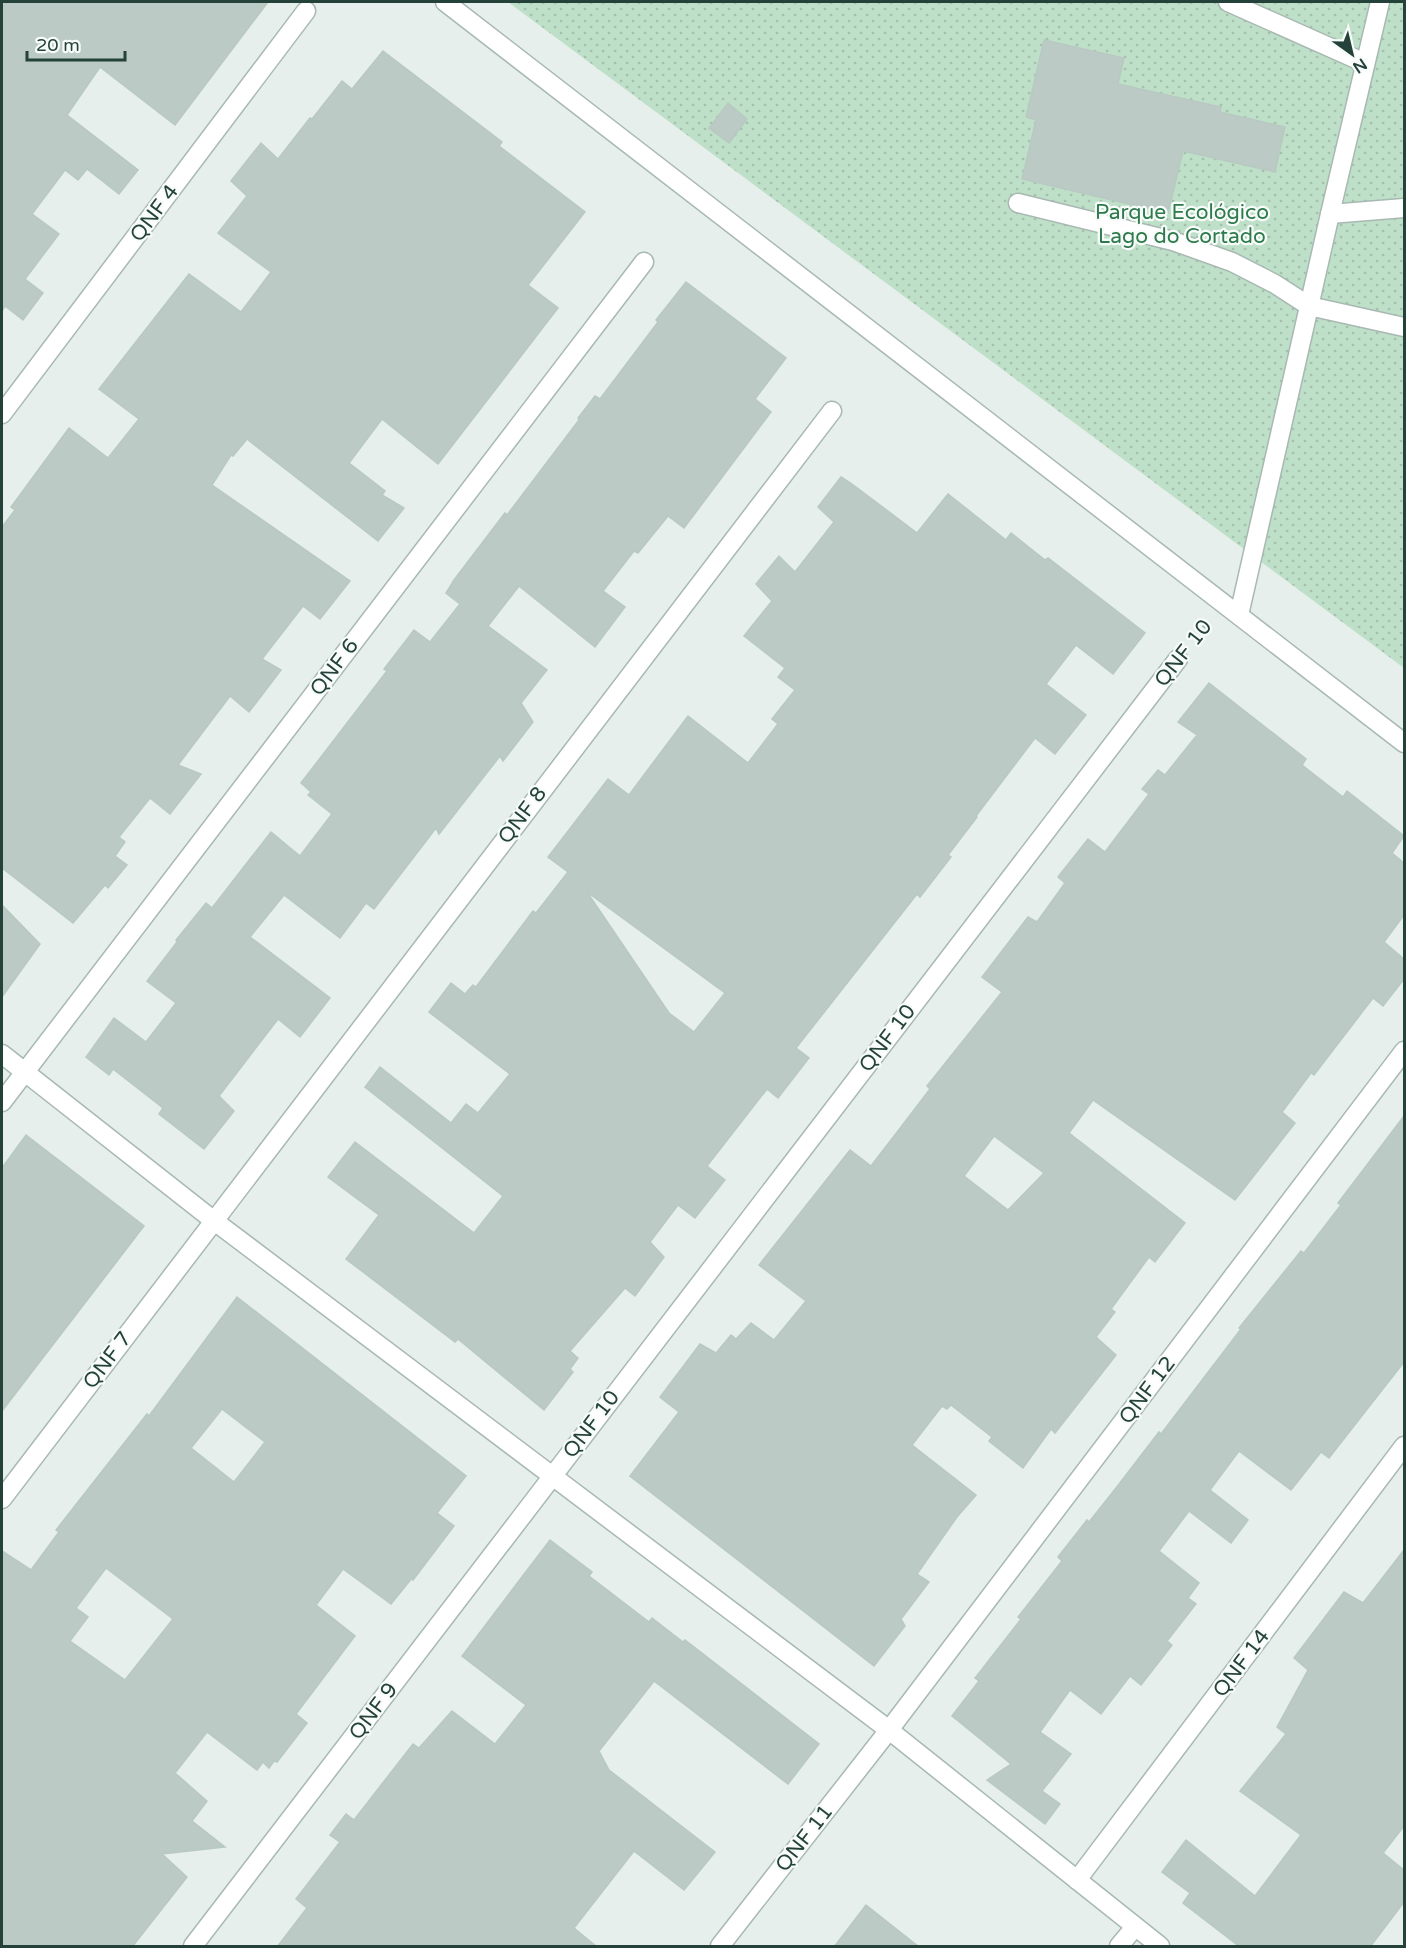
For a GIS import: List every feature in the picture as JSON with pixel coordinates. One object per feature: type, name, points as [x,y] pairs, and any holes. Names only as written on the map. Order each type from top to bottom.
[{"type":"street","points":[[445,2],[1404,743]]},
{"type":"street","points":[[1228,2],[1365,63]]},
{"type":"street","points":[[1239,615],[1380,2]]},
{"type":"street","name":"QNF 4","points":[[2,414],[306,11]]},
{"type":"street","points":[[1018,203],[1193,248],[1232,262],[1275,284],[1309,306],[1404,327]]},
{"type":"street","points":[[1330,214],[1404,208]]},
{"type":"street","name":"QNF 6","points":[[2,1102],[644,262]]},
{"type":"street","name":"QNF 8","points":[[213,1220],[832,411]]},
{"type":"street","name":"QNF 10","points":[[552,1475],[1178,659]]},
{"type":"street","name":"QNF 12","points":[[889,1730],[1404,1051]]},
{"type":"street","points":[[2,1054],[213,1220],[889,1730],[1160,1947]]},
{"type":"street","name":"QNF 7","points":[[2,1499],[213,1220]]},
{"type":"street","name":"QNF 14","points":[[1077,1880],[1404,1446]]},
{"type":"street","name":"QNF 9","points":[[194,1947],[552,1475]]},
{"type":"street","name":"QNF 11","points":[[720,1947],[889,1730]]},
{"type":"street","points":[[1119,1947],[1135,1927]]},
{"type":"path","name":"QNF 10","points":[[1178,659],[1223,602]]},
{"type":"green space","name":"Parque Ecológico Lago do Cortado","points":[[508,2],[1404,2],[1404,668]]},
{"type":"building","points":[[2,2],[268,2],[175,125],[100,67],[67,115],[138,170],[119,194],[87,169],[78,180],[65,170],[32,214],[59,234],[25,279],[43,293],[23,320],[5,306],[2,311]]},
{"type":"building","points":[[1044,40],[1124,58],[1118,84],[1221,107],[1220,112],[1285,127],[1275,172],[1183,151],[1168,213],[1022,179],[1036,120],[1026,117]]},
{"type":"building","points":[[383,51],[502,142],[499,146],[585,212],[528,285],[558,308],[438,464],[382,419],[349,463],[385,491],[382,495],[404,508],[378,541],[247,439],[233,456],[231,455],[212,485],[350,581],[320,619],[303,606],[262,659],[281,670],[249,712],[230,696],[178,765],[201,774],[170,814],[150,798],[119,837],[125,842],[115,856],[127,865],[108,888],[105,885],[73,923],[2,868],[2,527],[15,510],[11,507],[69,428],[108,458],[139,419],[99,389],[189,274],[241,312],[271,272],[218,233],[247,196],[231,181],[261,143],[278,159],[342,81],[352,89]]},
{"type":"building","points":[[728,103],[747,119],[729,143],[709,128]]},
{"type":"building","points":[[686,282],[786,358],[755,399],[771,412],[684,528],[668,516],[638,553],[634,551],[603,591],[625,607],[595,647],[519,586],[488,626],[547,670],[521,703],[533,722],[503,761],[500,756],[439,834],[436,828],[374,909],[366,903],[340,938],[284,895],[250,937],[330,998],[300,1037],[278,1019],[219,1096],[234,1111],[204,1149],[159,1114],[163,1108],[113,1069],[109,1075],[86,1057],[114,1018],[146,1042],[176,1003],[147,981],[206,903],[212,908],[271,832],[300,856],[332,814],[308,795],[311,792],[301,783],[387,671],[384,669],[414,630],[430,642],[460,604],[446,593],[454,580],[505,513],[507,515],[595,396],[600,399]]},
{"type":"building","points":[[841,477],[917,533],[948,494],[1006,540],[1011,533],[1045,560],[1048,558],[1145,633],[1113,674],[1076,645],[1046,684],[1086,715],[1055,754],[1035,738],[948,855],[951,857],[920,897],[917,894],[796,1048],[809,1058],[778,1098],[767,1089],[707,1166],[725,1180],[695,1218],[678,1205],[650,1242],[664,1257],[635,1296],[625,1288],[570,1351],[578,1358],[570,1369],[573,1372],[544,1410],[458,1339],[455,1342],[346,1259],[379,1215],[328,1177],[355,1142],[474,1233],[503,1196],[365,1087],[380,1067],[451,1123],[466,1104],[478,1113],[510,1074],[429,1012],[451,983],[465,994],[473,985],[476,987],[533,911],[536,913],[568,872],[548,857],[608,779],[629,795],[688,716],[748,763],[778,724],[772,719],[795,690],[778,677],[785,668],[744,636],[772,601],[756,584],[779,556],[795,572],[834,522],[818,507]],"holes":[[[587,892],[725,993],[694,1032],[669,1013]]]},
{"type":"building","points":[[1209,683],[1306,759],[1302,765],[1343,797],[1347,791],[1404,836],[1392,853],[1404,863],[1404,915],[1384,942],[1404,959],[1404,979],[1383,1006],[1373,998],[1314,1075],[1311,1073],[1282,1112],[1295,1123],[1235,1200],[1093,1100],[1069,1133],[1185,1223],[1155,1262],[1149,1257],[1111,1309],[1115,1312],[1096,1337],[1116,1355],[1055,1433],[1051,1429],[1023,1468],[989,1441],[992,1437],[951,1405],[947,1409],[942,1406],[912,1445],[976,1495],[957,1517],[917,1574],[929,1582],[901,1619],[905,1626],[874,1666],[630,1476],[679,1412],[660,1397],[700,1344],[716,1353],[731,1335],[736,1339],[751,1323],[774,1340],[806,1301],[759,1265],[850,1150],[871,1166],[930,1089],[927,1086],[1002,992],[982,977],[1028,917],[1037,922],[1065,883],[1058,877],[1088,839],[1105,852],[1149,794],[1142,789],[1158,770],[1165,775],[1197,735],[1178,722]],"holes":[[[994,1136],[1044,1173],[1008,1210],[964,1176]]]},
{"type":"building","points":[[2,905],[40,944],[2,997]]},
{"type":"building","points":[[1404,1116],[1404,1362],[1329,1458],[1321,1452],[1291,1490],[1239,1451],[1210,1490],[1248,1520],[1231,1543],[1189,1511],[1159,1551],[1199,1583],[1188,1598],[1196,1604],[1167,1641],[1172,1645],[1141,1685],[1130,1676],[1101,1714],[1070,1690],[1040,1732],[1071,1754],[1042,1791],[1060,1804],[1045,1824],[987,1780],[1011,1764],[952,1716],[979,1681],[975,1678],[1021,1619],[1018,1617],[1062,1561],[1058,1557],[1087,1520],[1089,1522],[1159,1432],[1161,1434],[1241,1329],[1239,1328],[1301,1251],[1304,1253],[1341,1205],[1338,1203]]},
{"type":"building","points":[[26,1135],[144,1226],[2,1411],[2,1168]]},
{"type":"building","points":[[237,1297],[466,1476],[437,1513],[454,1526],[413,1580],[412,1578],[391,1604],[343,1569],[316,1605],[355,1636],[296,1714],[307,1723],[277,1762],[274,1761],[269,1768],[263,1762],[257,1770],[207,1732],[175,1773],[207,1801],[192,1821],[225,1847],[162,1854],[187,1877],[132,1947],[2,1947],[2,1551],[31,1570],[59,1532],[56,1530],[147,1414],[149,1416]],"holes":[[[222,1409],[265,1442],[234,1482],[191,1448]],[[106,1568],[173,1619],[125,1680],[70,1641],[88,1617],[76,1608]]]},
{"type":"building","points":[[550,1540],[592,1572],[589,1576],[649,1622],[652,1618],[683,1642],[685,1640],[819,1744],[788,1784],[654,1681],[599,1751],[609,1770],[715,1852],[684,1890],[634,1851],[574,1928],[597,1947],[277,1947],[307,1908],[296,1899],[340,1842],[330,1835],[346,1814],[354,1820],[413,1744],[419,1748],[452,1711],[495,1744],[526,1705],[462,1656]]},
{"type":"building","points":[[1404,1550],[1404,1826],[1383,1853],[1404,1870],[1404,1902],[1370,1947],[1240,1947],[1183,1903],[1190,1893],[1162,1872],[1186,1840],[1255,1896],[1301,1835],[1240,1791],[1286,1734],[1277,1727],[1308,1670],[1294,1658],[1344,1592],[1363,1603]]},
{"type":"building","points":[[866,1905],[919,1947],[834,1947]]}]
